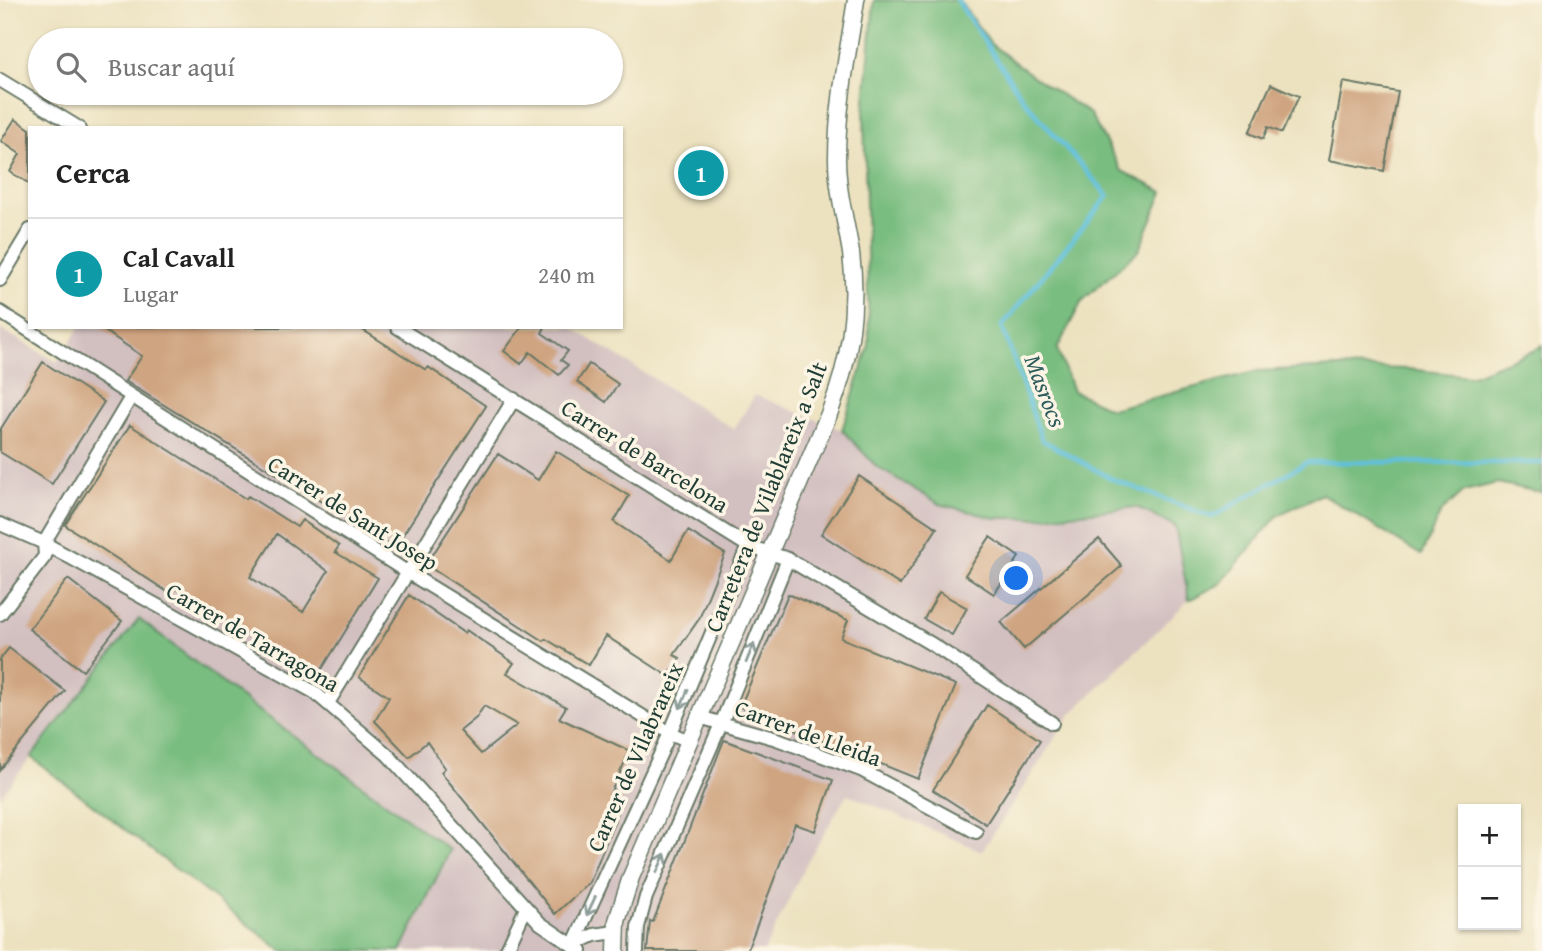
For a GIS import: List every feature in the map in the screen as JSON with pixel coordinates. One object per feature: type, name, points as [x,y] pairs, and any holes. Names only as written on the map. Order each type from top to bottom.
[{"type":"street","name":"Carretera de Vilablareix a Salt","points":[[616,951],[615,932],[631,877],[829,414],[848,357],[855,300],[837,160],[838,124],[856,0]]},
{"type":"street","points":[[0,80],[28,97]]},
{"type":"street","points":[[41,105],[76,126]]},
{"type":"street","points":[[0,280],[28,232]]},
{"type":"street","name":"Carrer de Sant Josep","points":[[0,312],[407,572],[670,733],[689,741]]},
{"type":"street","name":"Carrer de Barcelona","points":[[400,329],[748,546],[788,559],[933,645],[1052,723]]},
{"type":"street","points":[[0,614],[45,556],[44,543],[131,397]]},
{"type":"street","points":[[328,703],[513,399]]},
{"type":"street","name":"Carrer de Tarragona","points":[[0,524],[44,543],[314,692],[388,755],[540,923],[577,948]]},
{"type":"street","name":"Carrer de Vilabrareix","points":[[577,948],[748,546]]},
{"type":"street","points":[[636,951],[638,927],[646,897],[722,724],[788,559]]},
{"type":"street","name":"Carrer de Lleida","points":[[699,718],[777,739],[861,770],[976,832]]},
{"type":"street","points":[[506,951],[526,908]]},
{"type":"street","points":[[577,948],[594,935],[615,932]]},
{"type":"shaded area","points":[[0,329],[57,362],[79,329],[574,329],[734,429],[755,395],[842,430],[877,467],[1035,518],[1136,507],[1175,525],[1189,600],[1070,715],[982,851],[847,794],[806,864],[764,951],[401,951],[450,849],[238,695],[139,619],[0,797]]},
{"type":"green space","points":[[874,0],[959,0],[991,44],[1090,114],[1122,171],[1163,192],[1139,250],[1082,301],[1057,349],[1073,391],[1111,409],[1257,371],[1336,367],[1408,369],[1470,376],[1542,345],[1542,493],[1498,483],[1464,491],[1441,512],[1421,555],[1322,494],[1278,515],[1220,584],[1189,600],[1175,526],[1136,507],[1035,518],[995,518],[940,504],[877,467],[842,430],[869,345],[864,112]]},
{"type":"green space","points":[[139,619],[450,850],[401,951],[282,951],[31,757]]},
{"type":"building","points":[[1343,82],[1398,92],[1384,171],[1329,160]]},
{"type":"building","points":[[1271,84],[1299,96],[1282,133],[1268,127],[1263,139],[1249,133]]},
{"type":"building","points":[[15,119],[28,128],[28,183],[10,172],[20,154],[1,141]]},
{"type":"building","points":[[694,150],[711,157],[709,165],[716,167],[710,189],[685,180]]},
{"type":"building","points":[[102,329],[361,329],[426,370],[428,367],[486,406],[395,547],[125,381],[142,356]]},
{"type":"building","points":[[520,329],[544,329],[542,333],[568,351],[561,360],[568,365],[559,375],[530,352],[521,364],[504,351]]},
{"type":"building","points":[[43,362],[104,402],[52,484],[0,452],[0,430]]},
{"type":"building","points":[[589,364],[618,384],[606,402],[577,382]]},
{"type":"building","points":[[130,425],[246,499],[248,496],[297,527],[302,520],[339,546],[335,552],[378,578],[319,674],[273,646],[270,650],[175,588],[171,594],[65,525]],"holes":[[[277,534],[328,571],[303,612],[250,577]]]},
{"type":"building","points":[[556,451],[629,496],[614,522],[671,560],[688,531],[725,554],[699,619],[674,655],[680,658],[668,676],[606,636],[589,665],[546,639],[544,641],[426,565],[498,454],[538,480]]},
{"type":"building","points":[[859,476],[937,528],[900,585],[821,534]]},
{"type":"building","points":[[990,537],[1019,557],[994,594],[965,575]]},
{"type":"building","points":[[1099,539],[1122,566],[1024,649],[1001,622]]},
{"type":"building","points":[[68,579],[122,621],[83,671],[29,629]]},
{"type":"building","points":[[939,592],[967,608],[952,635],[924,619]]},
{"type":"building","points":[[788,594],[848,620],[841,638],[956,685],[918,779],[740,707]]},
{"type":"building","points":[[409,595],[514,663],[507,673],[566,707],[559,718],[630,751],[610,794],[623,800],[590,882],[555,914],[441,772],[445,768],[427,742],[409,757],[375,721],[389,697],[359,677]],"holes":[[[484,706],[517,725],[481,754],[460,731],[476,718]]]},
{"type":"building","points":[[9,648],[65,691],[0,770],[0,659]]},
{"type":"building","points":[[987,705],[1040,740],[986,824],[933,790]]},
{"type":"building","points":[[724,740],[833,780],[815,831],[795,824],[747,951],[647,951],[650,921],[653,922]]},
{"type":"waterway","name":"Masrocs","points":[[957,0],[1023,99],[1108,196],[1002,326],[1042,440],[1114,480],[1212,517],[1307,462],[1542,463]]},
{"type":"place","name":"Cal Cavall","points":[[701,173]]}]
